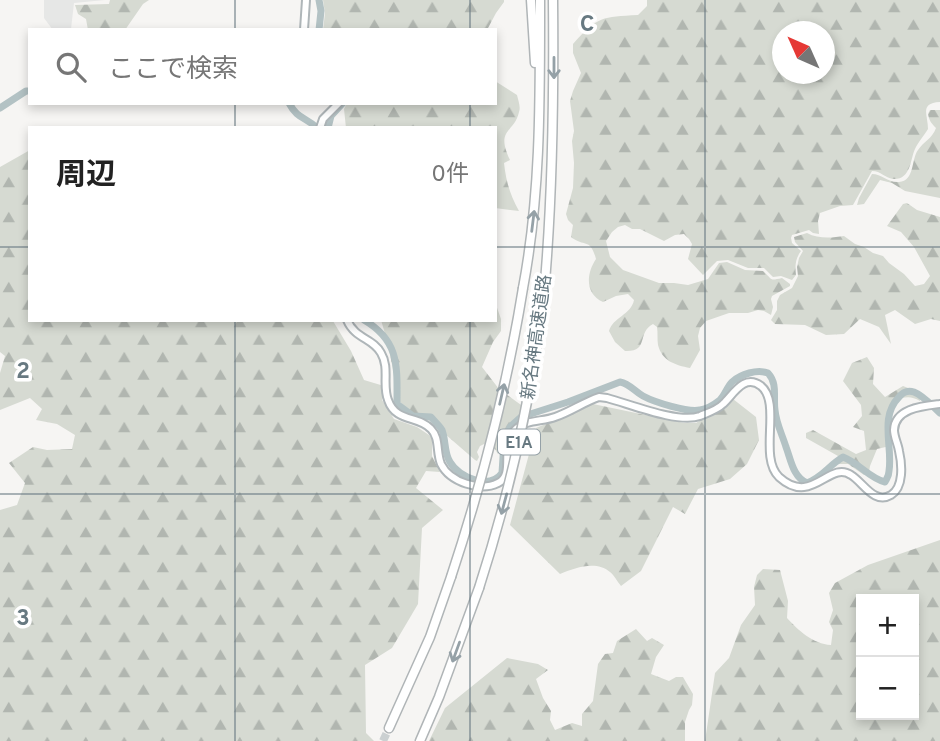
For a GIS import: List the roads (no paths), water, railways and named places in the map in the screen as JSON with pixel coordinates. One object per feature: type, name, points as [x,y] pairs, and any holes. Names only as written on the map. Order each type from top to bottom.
[{"type":"highway","name":"新名神高速道路","points":[[389,728],[425,648],[468,527],[516,334],[536,197],[540,0]]},
{"type":"highway","name":"新名神高速道路","points":[[420,741],[479,588],[505,503],[535,363],[544,293],[553,165],[553,0]]},
{"type":"highway","points":[[531,3],[536,81],[536,197]]},
{"type":"main road","points":[[304,28],[306,0]]},
{"type":"main road","points":[[321,126],[323,119],[337,105]]},
{"type":"main road","points":[[348,322],[354,332],[374,344],[384,358],[387,399],[390,406],[402,416],[430,428],[437,440],[436,449],[445,470],[473,485],[495,485],[503,480],[507,471],[506,447],[510,436],[520,425],[555,417],[599,397],[670,416],[692,419],[718,407],[738,386],[749,383],[758,384],[768,397],[771,425],[770,460],[779,476],[791,484],[805,487],[816,485],[835,473],[846,472],[874,495],[886,497],[893,494],[899,485],[901,474],[894,430],[897,420],[911,410],[938,404]]},
{"type":"waterway","points":[[319,0],[319,28]]},
{"type":"waterway","points":[[0,108],[28,91]]},
{"type":"waterway","points":[[290,105],[295,112],[315,126]]},
{"type":"waterway","points":[[328,126],[331,116],[341,105]]},
{"type":"waterway","points":[[367,322],[384,337],[394,356],[397,404],[413,416],[431,417],[442,430],[447,455],[454,468],[475,480],[490,481],[502,473],[504,442],[510,427],[521,417],[620,382],[655,401],[695,411],[718,402],[732,382],[740,377],[754,372],[768,373],[774,386],[777,419],[791,463],[799,477],[807,483],[843,457],[885,482],[890,462],[888,423],[893,405],[899,397],[906,392],[914,392],[940,413]]},
{"type":"tunnel","points":[[383,741],[389,728]]}]
